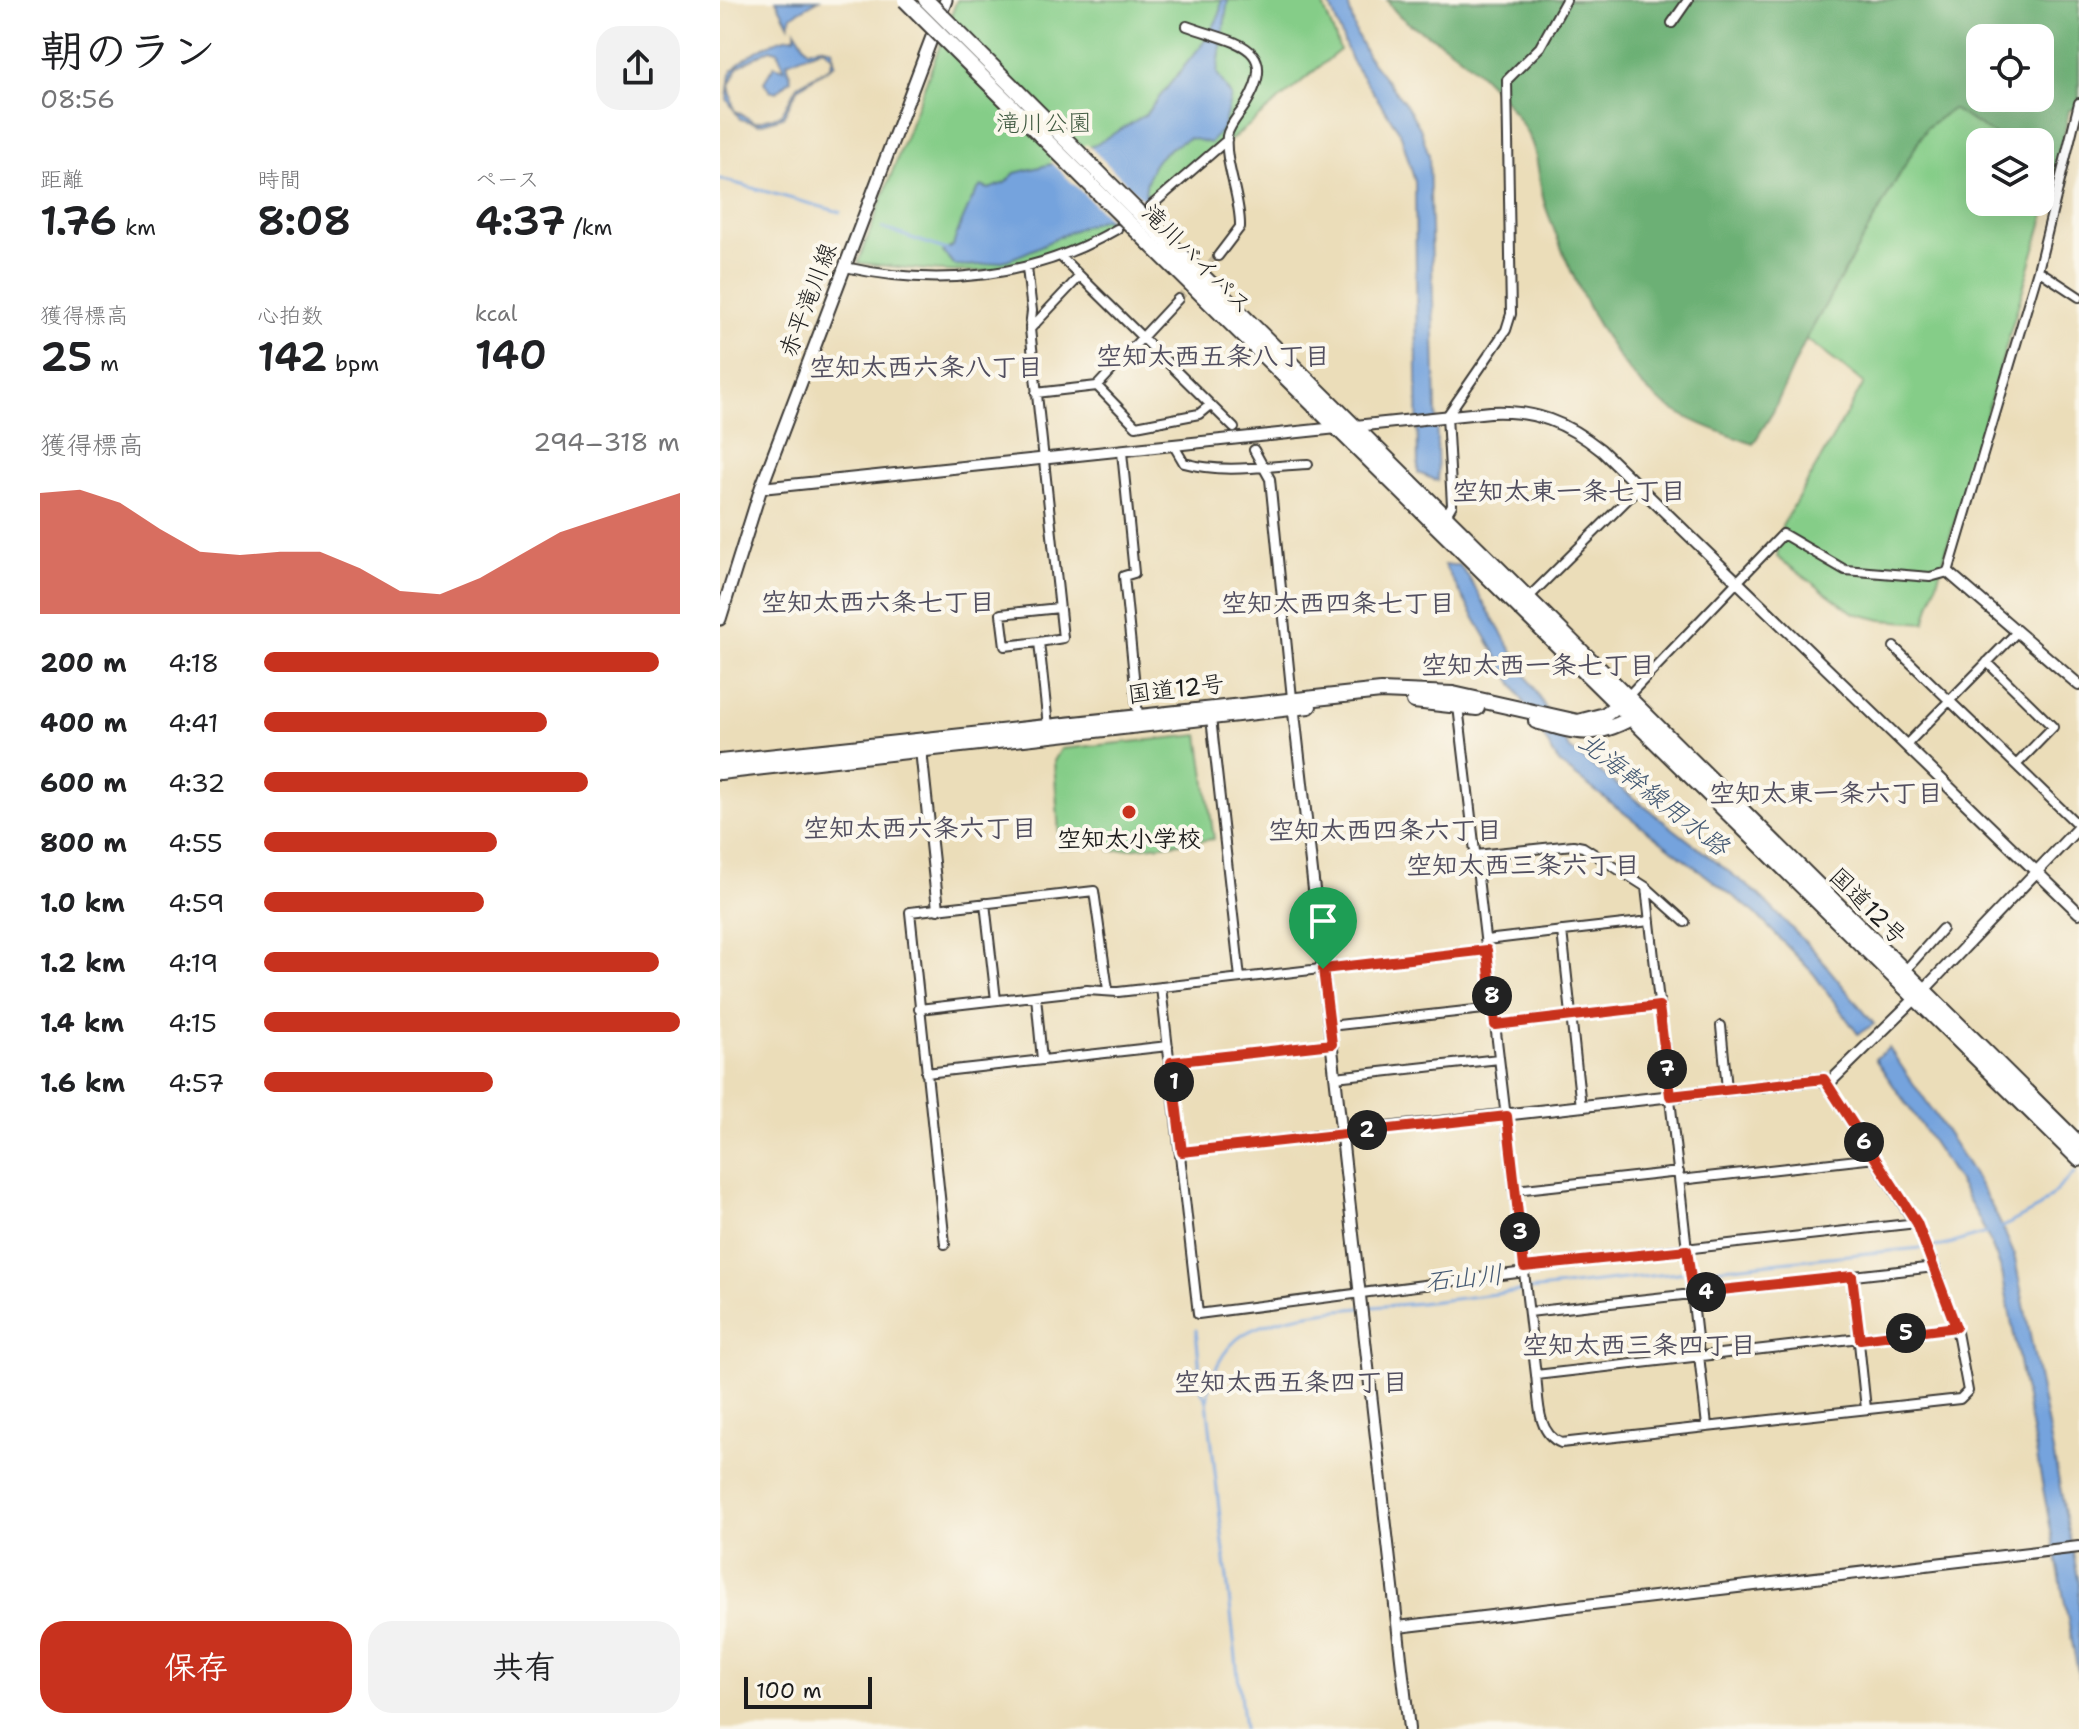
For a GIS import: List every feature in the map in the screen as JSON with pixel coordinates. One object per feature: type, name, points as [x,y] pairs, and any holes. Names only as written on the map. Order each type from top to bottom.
[{"type":"highway","name":"滝川バイパス","points":[[905,0],[1337,428],[1623,701]]},
{"type":"highway","name":"滝川バイパス","points":[[926,0],[1126,219],[1354,426],[1445,517],[1523,603]]},
{"type":"highway","name":"国道12号","points":[[720,762],[1138,716],[1415,692],[1453,694],[1595,733],[1631,718],[1918,996],[2079,1159]]},
{"type":"highway","name":"国道12号","points":[[720,772],[1211,718],[1293,703],[1383,700],[1518,712]]},
{"type":"highway","name":"国道12号","points":[[1567,725],[1588,722],[1623,701],[1903,973],[1918,996],[2079,1144]]},
{"type":"highway","points":[[1623,701],[1631,718]]},
{"type":"main road","name":"赤平滝川線","points":[[720,619],[761,488],[946,0]]},
{"type":"street","points":[[1445,517],[1452,505],[1443,417],[1506,330],[1511,314],[1507,80],[1540,47],[1566,0]]},
{"type":"street","points":[[1672,23],[1688,0]]},
{"type":"street","points":[[1187,26],[1247,46],[1258,57],[1260,69],[1255,88],[1230,128],[1227,140],[1240,227],[1218,256]]},
{"type":"street","points":[[1948,572],[2038,270],[2079,103]]},
{"type":"street","points":[[1151,206],[1227,140]]},
{"type":"street","points":[[845,267],[938,279],[1027,268],[1061,257],[1126,219]]},
{"type":"street","points":[[1061,257],[1234,428]]},
{"type":"street","points":[[1027,268],[1036,393],[1063,638],[1005,646],[1001,614],[1059,608]]},
{"type":"street","points":[[2038,270],[2079,297]]},
{"type":"street","points":[[1030,329],[1080,276]]},
{"type":"street","points":[[1036,393],[1097,386],[1178,299]]},
{"type":"street","points":[[1097,386],[1136,426],[1199,414],[1210,405]]},
{"type":"street","points":[[761,488],[1443,417],[1515,411],[1554,419],[1579,432],[1640,487],[2079,913]]},
{"type":"street","points":[[1174,446],[1184,463],[1194,466],[1226,470],[1308,464]]},
{"type":"street","points":[[1254,450],[1266,466],[1270,479],[1409,1729]]},
{"type":"street","points":[[1122,452],[1134,573],[1124,576],[1138,716]]},
{"type":"street","points":[[1523,603],[1640,487]]},
{"type":"street","points":[[1623,701],[1783,534],[1845,570],[1930,577],[1948,572]]},
{"type":"street","points":[[1948,572],[2079,685]]},
{"type":"street","points":[[1906,745],[2017,632]]},
{"type":"street","points":[[1039,642],[1048,726]]},
{"type":"street","points":[[1827,1085],[1918,996],[2079,826],[1894,647]]},
{"type":"street","points":[[1987,662],[2053,727],[2016,765]]},
{"type":"street","points":[[1182,1152],[1507,1116],[1727,1089],[1824,1079],[1917,1223],[1956,1327],[1968,1391],[1960,1399],[1561,1443],[1544,1431],[1536,1375],[1507,1116],[1458,705]]},
{"type":"street","points":[[1211,718],[1240,978]]},
{"type":"street","points":[[921,750],[938,909]]},
{"type":"street","points":[[1476,855],[1573,845],[1583,847],[1646,887],[1685,922]]},
{"type":"street","points":[[1646,887],[1707,1426]]},
{"type":"street","points":[[945,1244],[910,912],[1094,891],[1108,990]]},
{"type":"street","points":[[985,903],[996,1000]]},
{"type":"street","points":[[1486,940],[1650,921]]},
{"type":"street","points":[[1903,973],[1942,929]]},
{"type":"street","points":[[1562,931],[1581,1107]]},
{"type":"street","points":[[919,1009],[1161,987],[1487,950]]},
{"type":"street","points":[[1161,987],[1198,1314],[1361,1295],[1524,1269],[1917,1223]]},
{"type":"street","points":[[1036,996],[1042,1060]]},
{"type":"street","points":[[1495,1025],[1659,1006]]},
{"type":"street","points":[[1329,1026],[1493,1008]]},
{"type":"street","points":[[1721,1026],[1727,1089]]},
{"type":"street","points":[[1171,1062],[1332,1044]]},
{"type":"street","points":[[926,1073],[1168,1046]]},
{"type":"street","points":[[1335,1077],[1499,1059]]},
{"type":"street","points":[[1515,1190],[1875,1158]]},
{"type":"street","points":[[1529,1312],[1935,1267]]},
{"type":"street","points":[[1852,1276],[1866,1409]]},
{"type":"street","points":[[1536,1375],[1956,1327]]},
{"type":"street","points":[[1398,1627],[2079,1547]]},
{"type":"green space","name":"滝川公園","points":[[957,0],[1321,0],[1340,50],[1176,182],[1083,240],[1037,260],[992,270],[942,271],[858,263]]},
{"type":"green space","points":[[1387,0],[2079,0],[2079,108],[2069,110],[2057,173],[2054,171],[2054,128],[1984,128],[1952,109],[1926,128],[1806,339],[1773,412],[1753,444],[1707,427],[1664,404],[1625,366],[1593,315],[1566,259],[1543,199],[1533,145],[1521,124],[1503,98],[1468,63],[1405,21]]},
{"type":"green space","points":[[1952,108],[1984,128],[1966,128],[1966,216],[2044,216],[1925,623],[1882,620],[1854,613],[1777,557],[1782,526],[1864,383],[1806,339],[1926,128]]},
{"type":"green space","points":[[1199,735],[1214,839],[1110,851],[1109,846],[1060,849],[1054,761],[1061,749]]},
{"type":"water","points":[[776,0],[819,0],[791,16],[789,25]]},
{"type":"water","points":[[1221,0],[1228,0],[1217,73],[1231,96],[1223,128],[1210,143],[1189,138],[1164,153],[1149,174],[1145,193],[1150,196],[1112,223],[1104,219],[997,263],[954,265],[943,252],[953,246],[969,205],[981,186],[989,189],[1005,183],[1015,173],[1052,164],[1096,144],[1145,115],[1208,37],[1220,14]]},
{"type":"water","points":[[1328,0],[1347,0],[1356,33],[1368,57],[1406,105],[1420,128],[1429,155],[1438,481],[1418,473],[1415,182],[1400,132],[1351,60]]},
{"type":"water","points":[[795,30],[808,50],[821,46],[832,49],[835,64],[798,88],[783,117],[759,124],[740,119],[734,110],[727,99],[730,74],[750,55],[795,37]],"holes":[[[823,48],[833,57],[830,67],[798,85],[781,115],[755,122],[734,110],[729,85],[738,67],[770,49],[777,51],[785,69],[774,66],[764,82],[769,90],[777,92],[791,79],[787,62]]]},
{"type":"water","points":[[1444,565],[1459,565],[1468,576],[1569,748],[1759,895],[1815,952],[1874,1024],[1858,1034],[1813,973],[1755,913],[1559,763]]},
{"type":"water","points":[[1889,1048],[1973,1174],[2014,1254],[2079,1583],[2079,1678],[2002,1272],[1962,1188],[1875,1059]]},
{"type":"pier","points":[[1087,144],[1147,203],[1115,225],[1050,161]]},
{"type":"waterway","points":[[720,179],[840,212]]},
{"type":"waterway","points":[[882,228],[950,251]]},
{"type":"waterway","name":"石山川","points":[[2001,1228],[2040,1207],[2075,1172]]},
{"type":"waterway","name":"石山川","points":[[1244,1729],[1207,1401],[1218,1363],[1229,1347],[1244,1334],[1284,1319],[1334,1310],[1942,1246],[1990,1232]]},
{"type":"waterway","points":[[1196,1330],[1202,1392],[1207,1401]]},
{"type":"tunnel","points":[[1178,299],[1218,256]]},
{"type":"place","name":"空知太小学校","points":[[1129,812]]},
{"type":"district","name":"空知太西五条八丁目","points":[[1213,356]]},
{"type":"district","name":"空知太西六条八丁目","points":[[926,367]]},
{"type":"district","name":"空知太東一条七丁目","points":[[1569,491]]},
{"type":"district","name":"空知太西六条七丁目","points":[[878,602]]},
{"type":"district","name":"空知太西四条七丁目","points":[[1338,603]]},
{"type":"district","name":"空知太西一条七丁目","points":[[1538,665]]},
{"type":"district","name":"空知太東一条六丁目","points":[[1826,793]]},
{"type":"district","name":"空知太西六条六丁目","points":[[920,828]]},
{"type":"district","name":"空知太西四条六丁目","points":[[1385,830]]},
{"type":"district","name":"空知太西三条六丁目","points":[[1523,865]]},
{"type":"district","name":"空知太西三条四丁目","points":[[1639,1345]]},
{"type":"district","name":"空知太西五条四丁目","points":[[1291,1382]]},
{"type":"route","points":[[1487,950],[1495,1025],[1659,1006],[1670,1096],[1824,1079],[1917,1223],[1956,1327],[1860,1339],[1852,1276],[1693,1293],[1687,1250],[1524,1267],[1507,1116],[1182,1152],[1171,1062],[1332,1044],[1323,969],[1487,950]]},
{"type":"water label","name":"北海幹線用水路","points":[[1654,794]]}]
